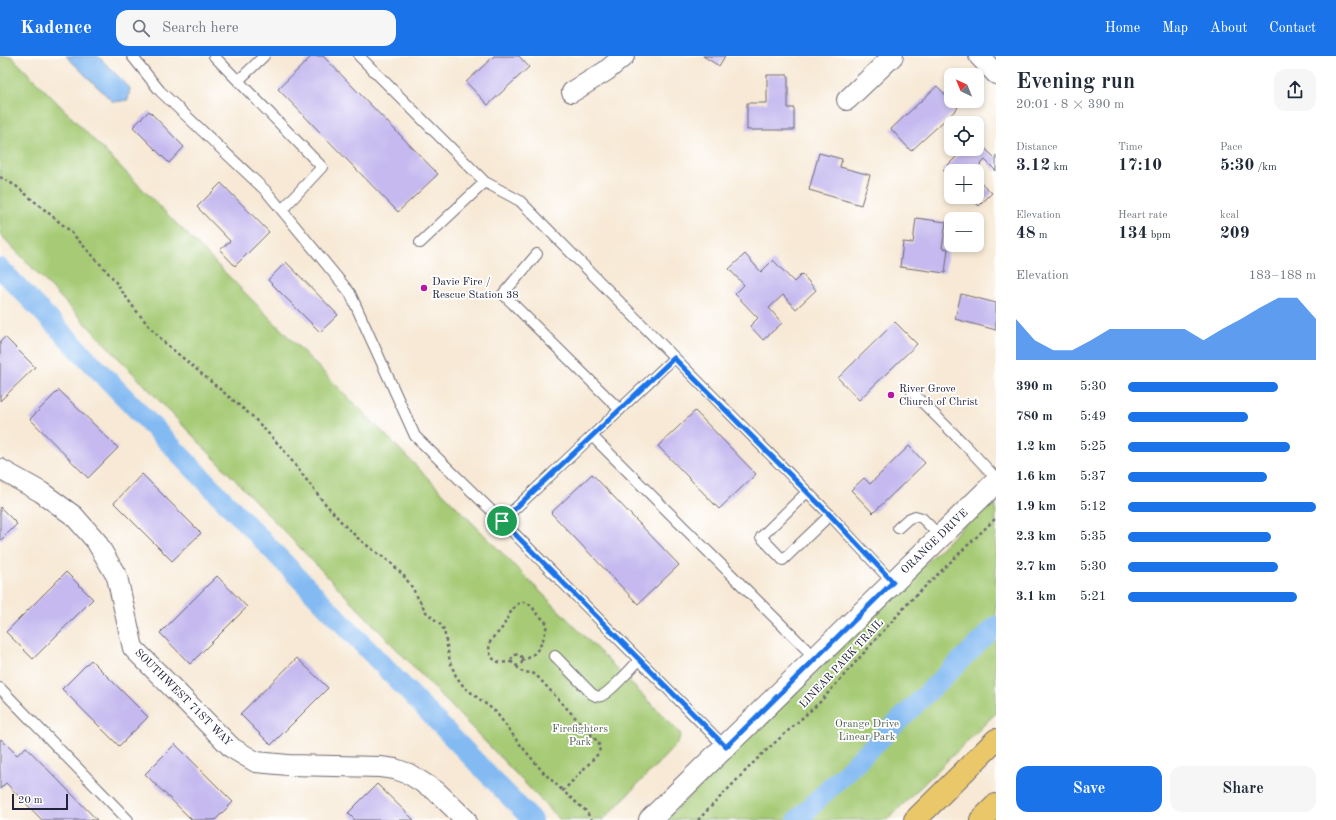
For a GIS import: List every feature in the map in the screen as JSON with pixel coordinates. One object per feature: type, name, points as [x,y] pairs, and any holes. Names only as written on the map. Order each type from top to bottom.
[{"type":"main road","points":[[915,820],[996,740]]},
{"type":"main road","points":[[981,820],[996,805]]},
{"type":"street","points":[[572,92],[606,71],[624,56]]},
{"type":"street","points":[[847,100],[893,56]]},
{"type":"street","points":[[979,56],[996,74]]},
{"type":"street","name":"SOUTHWEST 71ST WAY","points":[[0,469],[41,492],[74,516],[96,541],[117,577],[133,648],[232,748],[256,762],[288,765],[380,766],[395,769],[409,774],[436,791],[466,820]]},
{"type":"street","name":"ORANGE DRIVE","points":[[650,820],[996,482]]},
{"type":"street","points":[[436,791],[450,820]]},
{"type":"lane","points":[[132,56],[160,91],[266,191],[350,293],[415,436],[502,521],[726,747]]},
{"type":"lane","points":[[214,56],[322,167],[282,210]]},
{"type":"lane","points":[[238,81],[264,56]]},
{"type":"lane","points":[[359,56],[485,182],[520,201],[830,515],[893,582]]},
{"type":"lane","points":[[420,243],[485,182]]},
{"type":"lane","points":[[537,254],[503,294],[620,410]]},
{"type":"lane","points":[[502,521],[674,358]]},
{"type":"lane","points":[[912,392],[996,478]]},
{"type":"lane","points":[[592,436],[816,659]]},
{"type":"lane","points":[[807,492],[761,537],[783,560],[830,515]]},
{"type":"lane","points":[[898,528],[908,519],[915,516],[922,518],[940,536]]},
{"type":"lane","points":[[555,656],[596,697],[601,696],[608,691],[639,660]]},
{"type":"lane","points":[[0,688],[128,820]]},
{"type":"path","points":[[0,177],[16,186],[69,230],[112,277],[148,326],[253,417],[282,448],[322,500],[345,526],[361,541],[390,562],[403,575],[426,612],[441,625],[444,630],[450,662],[456,676],[464,687],[496,712],[528,754],[563,791],[585,810],[592,820]]},
{"type":"path","name":"LINEAR PARK TRAIL","points":[[698,820],[760,756],[820,702],[911,600],[996,518]]},
{"type":"path","points":[[517,666],[534,655],[538,650],[541,645],[546,624],[545,620],[536,613],[530,605],[525,603],[520,603],[511,611],[501,630],[492,638],[489,644],[489,650],[494,660],[498,662],[512,662],[523,673],[531,672],[536,675],[600,745],[598,754],[563,791]]},
{"type":"path","points":[[512,662],[513,657],[516,655],[520,656],[522,662]]},
{"type":"green space","name":"Firefighters Park","points":[[0,56],[11,56],[681,734],[677,744],[603,820],[560,820],[0,234]]},
{"type":"green space","name":"Orange Drive Linear Park","points":[[996,494],[996,713],[887,820],[665,820]]},
{"type":"water","points":[[66,56],[98,56],[130,88],[128,100],[113,102]]},
{"type":"building","points":[[312,56],[323,56],[438,174],[398,212],[278,89]]},
{"type":"building","points":[[494,56],[519,56],[529,67],[488,105],[466,82]]},
{"type":"building","points":[[703,56],[725,56],[719,66]]},
{"type":"building","points":[[767,75],[788,75],[788,108],[794,108],[794,130],[747,130],[747,103],[767,103]]},
{"type":"building","points":[[937,86],[944,93],[944,108],[958,108],[949,116],[944,116],[944,121],[911,151],[891,129]]},
{"type":"building","points":[[149,111],[184,147],[169,163],[133,127]]},
{"type":"building","points":[[984,148],[994,157],[996,155],[996,171],[985,160],[981,164],[949,164],[957,156],[984,156]]},
{"type":"building","points":[[819,153],[842,159],[840,167],[870,175],[861,205],[809,190]]},
{"type":"building","points":[[221,183],[269,232],[235,266],[220,250],[230,241],[197,207]]},
{"type":"building","points":[[984,186],[992,193],[984,201]]},
{"type":"building","points":[[916,218],[944,222],[942,248],[944,248],[944,252],[948,252],[945,273],[900,267],[903,242],[913,243]]},
{"type":"building","points":[[745,254],[761,272],[773,260],[794,282],[802,274],[816,290],[796,309],[783,295],[769,308],[782,323],[763,340],[750,326],[758,318],[735,294],[744,285],[729,269]]},
{"type":"building","points":[[286,262],[338,315],[320,332],[268,280]]},
{"type":"building","points":[[961,294],[996,303],[996,330],[955,319]]},
{"type":"building","points":[[895,322],[917,344],[859,400],[838,378]]},
{"type":"building","points":[[5,337],[35,367],[0,401],[0,342]]},
{"type":"building","points":[[59,390],[118,448],[88,478],[30,419]]},
{"type":"building","points":[[695,411],[756,474],[719,509],[658,446]]},
{"type":"building","points":[[909,446],[925,463],[873,513],[851,490],[864,478],[870,484]]},
{"type":"building","points":[[142,474],[201,533],[172,561],[114,503]]},
{"type":"building","points":[[592,474],[679,565],[638,604],[551,513]]},
{"type":"building","points":[[0,507],[17,524],[0,541]]},
{"type":"building","points":[[66,572],[93,599],[33,659],[6,632]]},
{"type":"building","points":[[217,576],[247,607],[190,664],[160,633]]},
{"type":"building","points":[[297,658],[328,688],[271,745],[240,714]]},
{"type":"building","points":[[91,660],[148,717],[119,746],[62,689]]},
{"type":"building","points":[[1,739],[17,755],[26,747],[97,820],[42,820],[6,783],[0,789]]},
{"type":"building","points":[[175,744],[233,802],[215,820],[192,820],[145,774]]},
{"type":"building","points":[[377,784],[414,820],[355,820],[348,813]]},
{"type":"waterway","points":[[0,268],[532,820]]},
{"type":"waterway","points":[[797,820],[996,626]]},
{"type":"place","name":"Davie Fire / Rescue Station 38","points":[[424,288]]},
{"type":"place","name":"River Grove Church of Christ","points":[[891,395]]},
{"type":"route","points":[[674,358],[830,515],[893,582],[726,747],[502,521],[674,358]]}]
